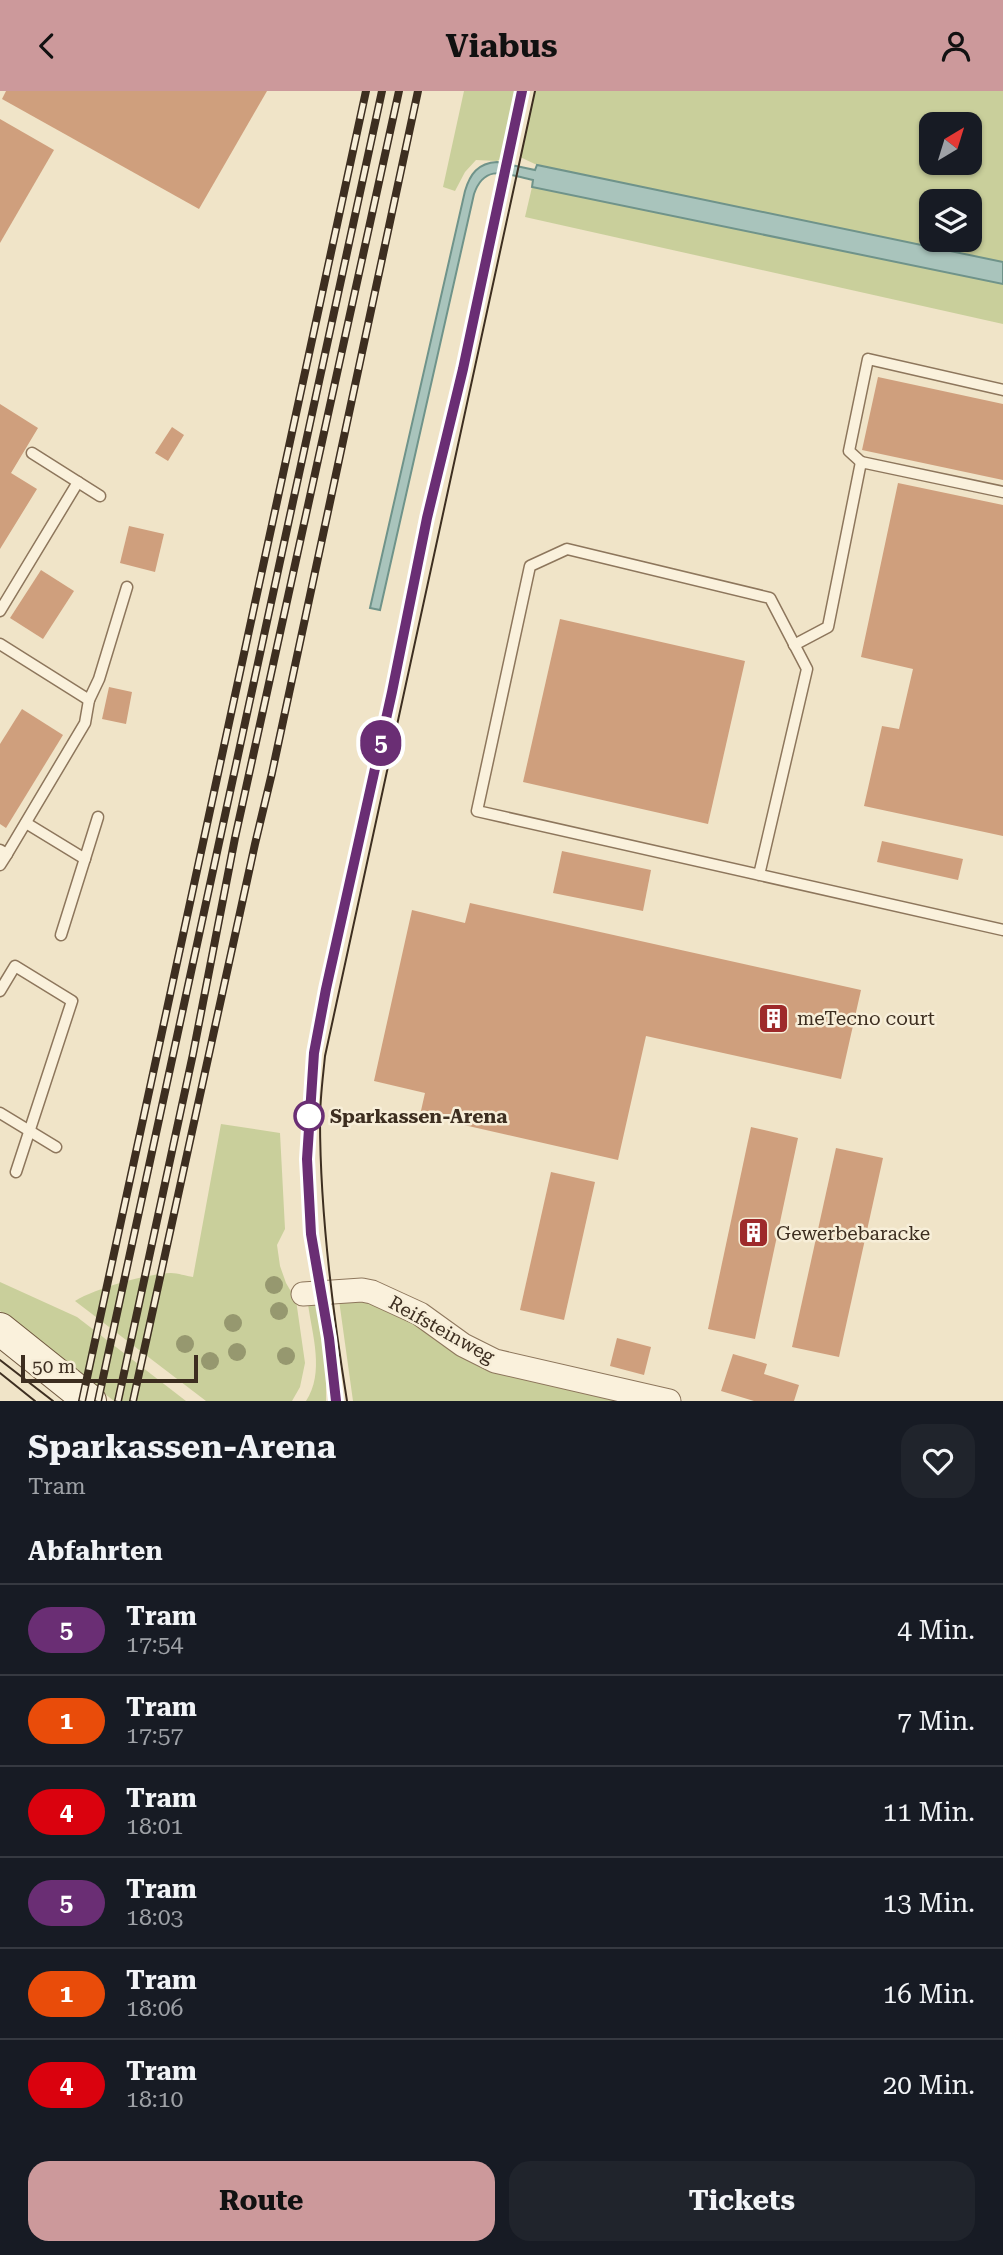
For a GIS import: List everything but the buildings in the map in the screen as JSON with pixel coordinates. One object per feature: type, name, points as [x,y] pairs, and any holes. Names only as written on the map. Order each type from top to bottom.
[{"type":"main road","points":[[0,1329],[90,1401]]},
{"type":"street","name":"Reifsteinweg","points":[[303,1294],[362,1290],[372,1292],[420,1314],[463,1345],[495,1361],[664,1400]]},
{"type":"lane","points":[[1003,390],[868,359],[849,451],[861,462],[1003,492]]},
{"type":"lane","points":[[32,453],[100,496]]},
{"type":"lane","points":[[794,645],[828,627],[861,462]]},
{"type":"lane","points":[[0,611],[78,482]]},
{"type":"lane","points":[[759,875],[807,669],[770,598],[566,549],[530,566],[477,811],[759,875],[1003,930]]},
{"type":"lane","points":[[0,865],[4,852],[26,823],[85,723],[89,700],[99,679],[127,587]]},
{"type":"lane","points":[[0,644],[89,700]]},
{"type":"lane","points":[[61,935],[98,817]]},
{"type":"lane","points":[[26,823],[85,859]]},
{"type":"lane","points":[[0,991],[15,966],[72,1001],[16,1172]]},
{"type":"lane","points":[[0,1112],[56,1147]]},
{"type":"green space","points":[[464,91],[522,91],[509,155],[497,161],[476,160],[465,172],[455,191],[443,187]]},
{"type":"green space","points":[[535,91],[1003,91],[1003,262],[955,252],[982,252],[982,189],[919,189],[919,245],[537,165],[520,157]]},
{"type":"green space","points":[[532,187],[1003,284],[1003,324],[525,217]]},
{"type":"green space","points":[[221,1124],[280,1133],[285,1229],[277,1245],[280,1266],[296,1300],[305,1363],[300,1387],[292,1401],[206,1401],[75,1301],[108,1287],[149,1276],[171,1273],[193,1277]]},
{"type":"green space","points":[[0,1282],[77,1317],[186,1401],[114,1401],[0,1311]]},
{"type":"green space","points":[[364,1297],[423,1326],[632,1401],[353,1401],[339,1300]]},
{"type":"green space","points":[[317,1303],[326,1375],[326,1401],[306,1401],[312,1390],[316,1366],[308,1304]]},
{"type":"water","points":[[490,163],[535,170],[537,165],[919,245],[919,252],[955,252],[1003,262],[1003,284],[532,187],[533,180],[506,174],[491,174],[484,178],[474,194],[380,610],[370,608],[465,191],[469,179],[476,171]]},
{"type":"tram line","points":[[333,1401],[329,1338],[311,1234],[307,1159],[314,1053],[427,518],[463,369],[522,91]]},
{"type":"tram line","name":"5","points":[[336,1401],[329,1338],[311,1234],[307,1159],[314,1053],[321,1008],[522,91]]},
{"type":"tram line","points":[[347,1401],[332,1296],[322,1190],[320,1112],[325,1056],[535,91]]},
{"type":"tram line","points":[[0,1360],[53,1401]]},
{"type":"tram line","points":[[0,1373],[35,1401]]},
{"type":"railway","points":[[82,1401],[366,91]]},
{"type":"railway","points":[[98,1401],[382,91]]},
{"type":"railway","points":[[118,1401],[193,1054],[235,838],[399,91]]},
{"type":"railway","points":[[133,1401],[272,773],[418,91]]},
{"type":"place","name":"meTecno court","points":[[774,1018]]},
{"type":"place","name":"Sparkassen-Arena","points":[[309,1116]]},
{"type":"place","name":"Gewerbebaracke","points":[[753,1233]]}]
